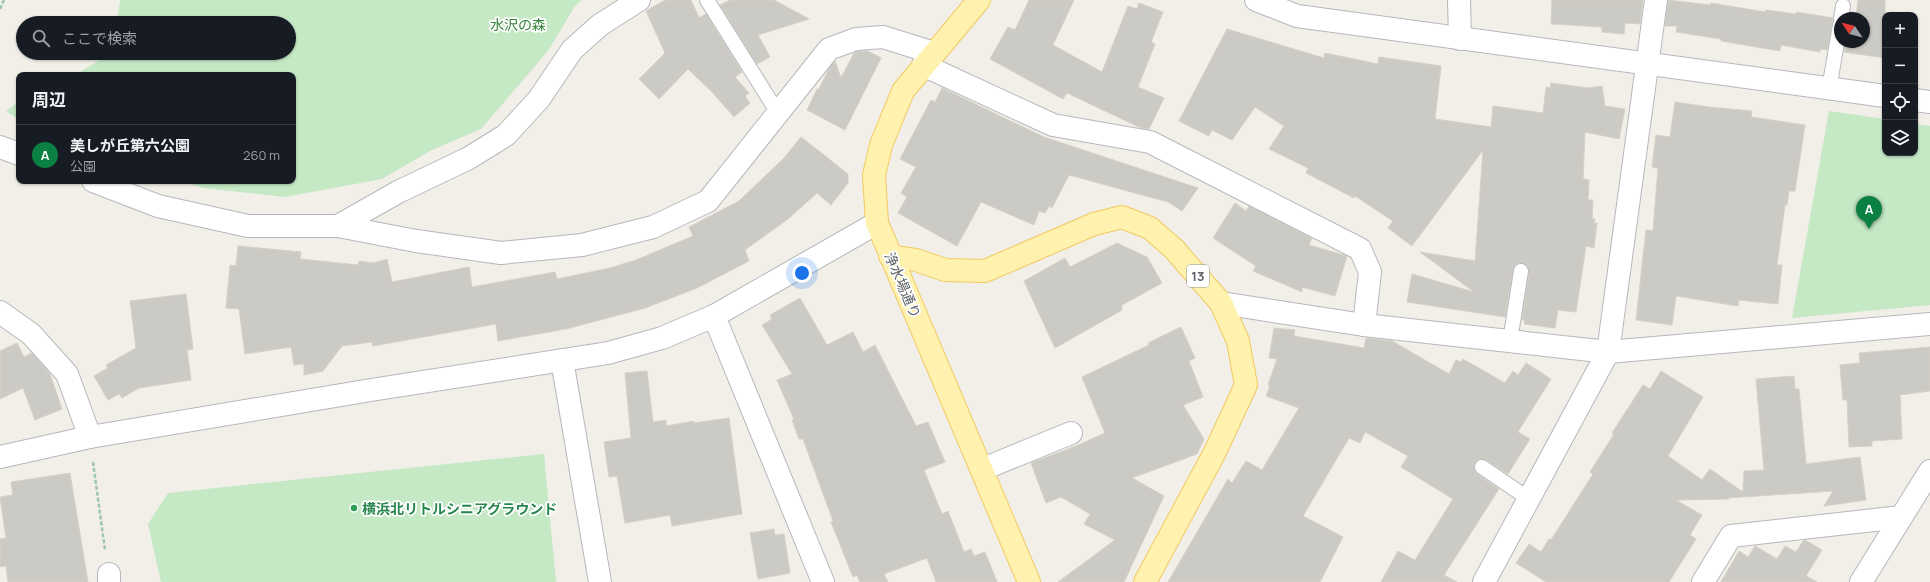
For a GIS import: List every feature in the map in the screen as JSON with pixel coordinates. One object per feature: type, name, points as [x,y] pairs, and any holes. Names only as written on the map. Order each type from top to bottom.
[{"type":"main road","name":"浄水場通り","points":[[979,0],[903,91],[881,145],[874,175],[877,223],[1030,582]]},
{"type":"main road","name":"13","points":[[890,256],[916,260],[945,270],[985,271],[1094,224],[1122,217],[1150,228],[1170,245],[1221,303],[1238,341],[1246,385],[1215,452],[1145,582]]},
{"type":"street","points":[[338,226],[398,192],[469,158],[506,134],[539,99],[572,50],[600,25],[639,0]]},
{"type":"street","points":[[1256,0],[1297,16],[1646,65],[1882,96]]},
{"type":"street","points":[[1460,0],[1460,38]]},
{"type":"street","points":[[1484,582],[1608,352],[1656,0]]},
{"type":"street","points":[[101,184],[158,206],[248,226],[338,226],[416,241],[501,253],[582,245],[653,227],[708,201],[829,49],[856,39],[883,37],[929,59],[1053,125],[1150,142],[1360,249],[1370,272],[1364,325]]},
{"type":"street","points":[[1918,100],[1930,102]]},
{"type":"street","points":[[0,147],[16,153]]},
{"type":"street","points":[[0,457],[90,438],[379,388],[608,353],[662,338],[714,316],[877,223]]},
{"type":"street","points":[[1221,303],[1364,325],[1608,352],[1930,324]]},
{"type":"street","points":[[0,312],[31,334],[67,374],[90,438]]},
{"type":"street","points":[[714,316],[824,582]]},
{"type":"street","points":[[562,360],[600,582]]},
{"type":"street","points":[[983,469],[1071,433]]},
{"type":"street","points":[[1861,582],[1930,471]]},
{"type":"street","points":[[1703,582],[1731,536],[1901,517]]},
{"type":"lane","points":[[707,0],[778,113]]},
{"type":"lane","points":[[1828,89],[1836,48]]},
{"type":"lane","points":[[1510,341],[1521,271]]},
{"type":"lane","points":[[1482,467],[1529,499]]},
{"type":"path","points":[[0,9],[4,0]]},
{"type":"path","points":[[90,438],[109,578]]},
{"type":"green space","name":"水沢の森","points":[[120,0],[582,0],[575,6],[548,51],[481,129],[430,151],[382,179],[285,197],[203,188],[192,184],[296,184],[296,72],[80,72],[100,60],[296,60],[296,16],[118,16]]},
{"type":"green space","points":[[16,103],[16,118],[6,111]]},
{"type":"green space","points":[[1829,111],[1882,119],[1882,156],[1918,156],[1918,124],[1930,126],[1930,305],[1792,318]]},
{"type":"green space","name":"横浜北リトルシニアグラウンド","points":[[544,454],[556,582],[161,582],[148,524],[168,493]]},
{"type":"building","points":[[665,0],[691,0],[699,18],[706,14],[742,72],[735,77],[749,93],[745,96],[750,103],[734,117],[712,92],[688,69],[659,99],[639,79],[665,53],[646,11]]},
{"type":"building","points":[[730,0],[774,0],[809,19],[758,35],[770,57],[757,64],[720,5]]},
{"type":"building","points":[[1029,0],[1074,0],[1053,45],[1102,72],[1128,6],[1137,9],[1139,3],[1163,12],[1151,42],[1155,44],[1138,87],[1164,98],[1149,129],[1141,128],[1067,93],[1063,99],[990,59],[1008,27],[1015,30]]},
{"type":"building","points":[[1552,0],[1643,0],[1640,24],[1625,23],[1624,34],[1602,32],[1602,27],[1551,24]]},
{"type":"building","points":[[1668,0],[1711,5],[1711,3],[1765,12],[1766,10],[1796,14],[1796,12],[1833,18],[1827,50],[1820,49],[1820,52],[1781,45],[1780,51],[1721,41],[1721,39],[1676,32],[1677,26],[1665,26]]},
{"type":"building","points":[[1858,0],[1885,0],[1885,12],[1882,12],[1882,58],[1844,52],[1845,48],[1870,48],[1870,12],[1857,12]]},
{"type":"building","points":[[1227,29],[1324,58],[1325,53],[1378,64],[1379,57],[1441,66],[1435,119],[1491,127],[1493,106],[1543,113],[1546,87],[1550,88],[1551,83],[1588,88],[1602,86],[1605,106],[1625,109],[1619,139],[1585,132],[1583,179],[1589,180],[1588,200],[1593,200],[1592,218],[1595,219],[1594,223],[1597,223],[1594,248],[1586,246],[1576,312],[1558,310],[1555,328],[1524,324],[1525,320],[1522,320],[1529,272],[1527,265],[1522,263],[1515,265],[1513,269],[1505,317],[1407,302],[1412,274],[1474,292],[1420,252],[1475,261],[1483,150],[1412,246],[1388,228],[1393,221],[1355,196],[1354,198],[1306,173],[1308,168],[1269,149],[1284,126],[1255,107],[1232,140],[1212,130],[1209,136],[1179,121]]},
{"type":"building","points":[[859,51],[868,51],[881,58],[845,130],[807,110],[817,89],[819,89],[829,69],[835,61],[841,78],[854,53]]},
{"type":"building","points":[[942,88],[1044,137],[1198,188],[1182,211],[1168,202],[1069,175],[1052,208],[1049,206],[1045,213],[1039,211],[1034,225],[981,202],[957,246],[898,213],[907,197],[901,193],[916,167],[900,159],[931,100],[935,102]]},
{"type":"building","points":[[1675,102],[1752,111],[1751,117],[1805,125],[1795,191],[1789,191],[1787,205],[1785,205],[1777,265],[1782,265],[1778,304],[1739,300],[1738,306],[1676,296],[1672,325],[1636,320],[1646,230],[1653,231],[1658,168],[1652,167],[1656,135],[1670,137]]},
{"type":"building","points":[[801,137],[848,174],[848,183],[831,205],[817,193],[788,219],[745,250],[749,261],[697,288],[645,308],[566,329],[498,341],[496,324],[373,346],[372,342],[342,346],[323,371],[304,375],[304,364],[294,365],[291,347],[245,354],[239,309],[226,308],[230,265],[236,266],[238,246],[301,252],[300,259],[358,265],[359,261],[374,263],[387,259],[392,282],[469,267],[472,287],[555,272],[557,279],[610,268],[636,260],[693,236],[689,227],[739,201],[784,158]]},
{"type":"building","points":[[1235,203],[1246,211],[1249,206],[1312,238],[1309,245],[1347,256],[1335,296],[1302,287],[1302,292],[1253,271],[1256,266],[1213,238]]},
{"type":"building","points":[[1117,243],[1147,257],[1162,283],[1122,305],[1122,310],[1055,348],[1024,281],[1065,258],[1070,267]]},
{"type":"building","points":[[186,294],[193,349],[187,350],[191,380],[139,388],[122,398],[119,394],[108,400],[94,376],[108,368],[106,365],[136,348],[130,301]]},
{"type":"building","points":[[800,298],[827,345],[853,332],[863,352],[875,345],[916,426],[928,422],[945,462],[924,470],[942,514],[948,511],[964,552],[971,549],[974,556],[985,552],[997,582],[936,582],[927,558],[884,574],[888,582],[860,582],[857,575],[853,577],[831,522],[833,521],[803,439],[799,439],[792,420],[794,419],[777,380],[792,374],[762,325],[772,319],[770,315]]},
{"type":"building","points":[[1181,327],[1195,358],[1189,361],[1203,397],[1183,405],[1204,439],[1197,454],[1132,478],[1164,496],[1124,582],[1058,582],[1115,540],[1084,524],[1090,514],[1061,497],[1046,503],[1031,463],[1105,433],[1082,377],[1149,345],[1148,343]]},
{"type":"building","points":[[1274,328],[1295,330],[1294,336],[1364,348],[1366,338],[1392,341],[1449,374],[1456,360],[1461,362],[1463,359],[1505,383],[1513,371],[1518,375],[1526,363],[1551,379],[1518,432],[1530,439],[1508,474],[1486,460],[1479,459],[1475,463],[1474,470],[1477,474],[1499,489],[1444,575],[1457,582],[1381,582],[1398,551],[1415,560],[1453,499],[1401,467],[1408,456],[1365,432],[1360,443],[1349,438],[1303,516],[1343,537],[1320,582],[1168,582],[1228,479],[1232,483],[1246,461],[1262,470],[1299,408],[1266,396],[1270,386],[1268,385],[1277,359],[1269,358]]},
{"type":"building","points":[[17,343],[24,357],[32,353],[50,374],[62,409],[35,420],[23,388],[0,399],[0,351]]},
{"type":"building","points":[[1930,347],[1930,391],[1900,395],[1902,439],[1872,441],[1872,446],[1849,447],[1847,400],[1843,400],[1840,365],[1860,363],[1859,353]]},
{"type":"building","points":[[647,371],[653,422],[666,420],[666,426],[694,421],[694,423],[729,418],[742,514],[672,526],[670,515],[625,523],[617,476],[609,477],[604,442],[631,438],[625,373]]},
{"type":"building","points":[[1661,371],[1703,397],[1668,456],[1702,480],[1710,469],[1743,492],[1744,471],[1764,470],[1756,379],[1794,376],[1795,389],[1799,389],[1806,464],[1860,457],[1866,500],[1824,506],[1833,491],[1728,498],[1729,499],[1676,500],[1702,515],[1690,535],[1696,539],[1669,582],[1546,582],[1516,563],[1529,544],[1541,552],[1549,539],[1551,540],[1593,474],[1590,472],[1614,434],[1612,433],[1643,385],[1650,389]]},
{"type":"building","points":[[70,473],[88,582],[8,582],[6,566],[0,567],[0,539],[6,538],[0,497],[13,495],[11,482]]},
{"type":"building","points":[[774,529],[775,535],[784,534],[790,573],[758,579],[750,533]]},
{"type":"building","points":[[1805,540],[1822,550],[1806,576],[1817,582],[1721,582],[1739,551],[1748,557],[1755,546],[1777,559],[1785,546],[1796,552]]},
{"type":"place","name":"美しが丘第六公園","points":[[1869,229]]},
{"type":"place","name":"横浜北リトルシニアグラウンド","points":[[354,508]]}]
